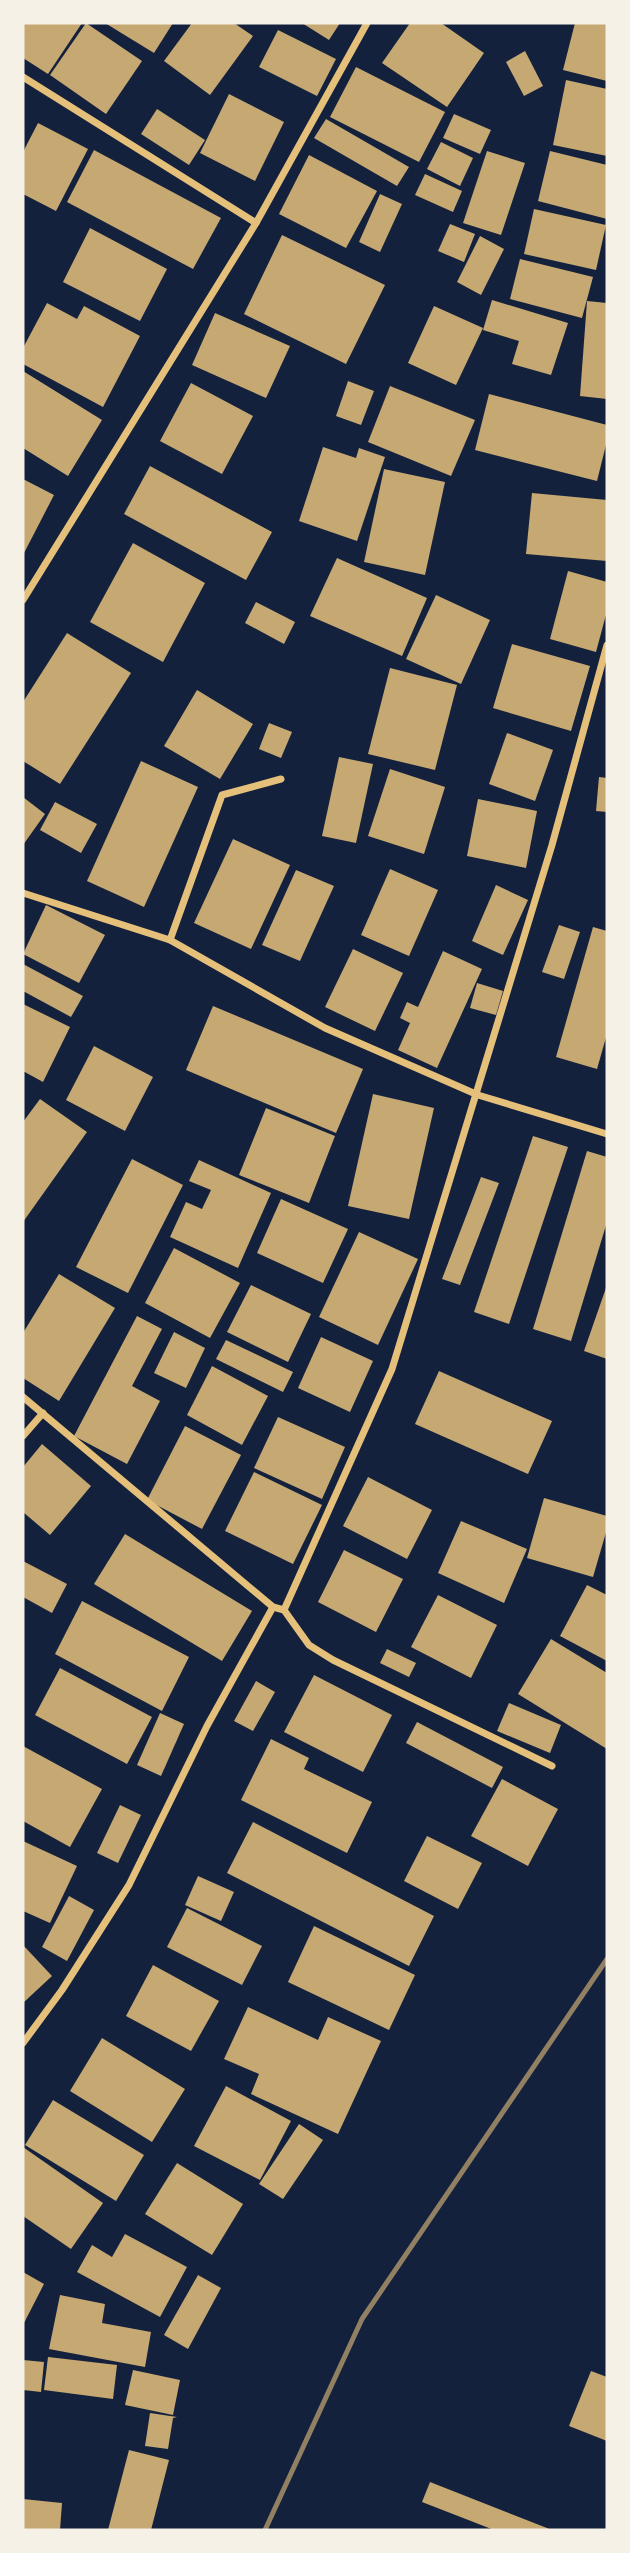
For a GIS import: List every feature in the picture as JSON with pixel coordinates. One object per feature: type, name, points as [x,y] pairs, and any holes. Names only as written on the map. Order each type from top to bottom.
[{"type":"street","points":[[23,600],[256,223],[367,23]]},
{"type":"street","points":[[23,77],[256,223]]},
{"type":"street","points":[[284,1610],[392,1369],[478,1095],[552,845],[607,645]]},
{"type":"street","points":[[170,940],[222,795],[281,779]]},
{"type":"street","points":[[23,894],[170,940],[324,1028],[478,1095],[607,1134]]},
{"type":"street","points":[[23,1396],[273,1607],[284,1610],[309,1645],[332,1660],[552,1766]]},
{"type":"street","points":[[23,1436],[43,1413]]},
{"type":"street","points":[[23,2043],[62,1990],[129,1885],[207,1726],[273,1607]]},
{"type":"building","points":[[23,23],[82,23],[48,74],[23,58]]},
{"type":"building","points":[[86,23],[142,61],[106,114],[50,75]]},
{"type":"building","points":[[105,23],[173,23],[154,53]]},
{"type":"building","points":[[192,23],[234,23],[253,36],[210,95],[164,61]]},
{"type":"building","points":[[302,23],[340,23],[329,40]]},
{"type":"building","points":[[410,23],[441,23],[484,53],[447,107],[382,63]]},
{"type":"building","points":[[575,23],[607,23],[607,81],[563,70]]},
{"type":"building","points":[[278,30],[336,59],[317,96],[259,67]]},
{"type":"building","points":[[525,51],[543,86],[524,96],[506,62]]},
{"type":"building","points":[[356,67],[445,112],[419,162],[330,117]]},
{"type":"building","points":[[566,80],[607,89],[607,156],[553,145]]},
{"type":"building","points":[[229,94],[284,122],[255,181],[200,153]]},
{"type":"building","points":[[157,109],[205,140],[189,165],[141,134]]},
{"type":"building","points":[[454,114],[491,130],[480,154],[443,138]]},
{"type":"building","points":[[326,119],[409,167],[397,186],[314,138]]},
{"type":"building","points":[[38,123],[88,149],[56,211],[23,194],[23,152]]},
{"type":"building","points":[[441,142],[473,158],[460,186],[427,169]]},
{"type":"building","points":[[94,150],[221,218],[193,269],[67,202]]},
{"type":"building","points":[[487,151],[525,163],[501,235],[463,223]]},
{"type":"building","points":[[550,151],[607,165],[607,219],[538,201]]},
{"type":"building","points":[[309,155],[377,191],[346,248],[279,214]]},
{"type":"building","points":[[425,174],[462,191],[453,212],[415,195]]},
{"type":"building","points":[[380,194],[402,204],[380,252],[359,242]]},
{"type":"building","points":[[534,209],[606,225],[596,270],[524,254]]},
{"type":"building","points":[[450,224],[475,234],[464,262],[438,251]]},
{"type":"building","points":[[90,228],[167,269],[140,321],[63,282]]},
{"type":"building","points":[[282,235],[385,285],[346,364],[244,314]]},
{"type":"building","points":[[480,236],[504,249],[481,295],[457,282]]},
{"type":"building","points":[[520,259],[593,277],[582,318],[510,299]]},
{"type":"building","points":[[492,300],[568,323],[551,375],[512,364],[519,341],[483,330]]},
{"type":"building","points":[[587,301],[607,303],[607,399],[580,396]]},
{"type":"building","points":[[47,303],[77,319],[84,306],[140,336],[103,407],[23,364],[23,348]]},
{"type":"building","points":[[434,306],[483,328],[456,385],[408,363]]},
{"type":"building","points":[[215,313],[290,346],[266,398],[192,365]]},
{"type":"building","points":[[23,371],[102,420],[68,476],[23,448]]},
{"type":"building","points":[[348,381],[374,391],[361,425],[336,416]]},
{"type":"building","points":[[191,383],[253,416],[222,474],[160,441]]},
{"type":"building","points":[[390,386],[475,420],[451,476],[368,442]]},
{"type":"building","points":[[489,394],[607,425],[607,441],[597,481],[475,450]]},
{"type":"building","points":[[323,447],[356,458],[359,448],[385,457],[357,541],[299,521]]},
{"type":"building","points":[[150,466],[272,532],[246,580],[124,514]]},
{"type":"building","points":[[384,469],[445,482],[425,575],[364,562]]},
{"type":"building","points":[[23,479],[54,495],[23,555]]},
{"type":"building","points":[[532,493],[607,500],[607,561],[526,554]]},
{"type":"building","points":[[133,543],[205,583],[163,662],[90,622]]},
{"type":"building","points":[[337,558],[427,598],[402,656],[310,616]]},
{"type":"building","points":[[568,571],[607,582],[607,611],[596,652],[550,639]]},
{"type":"building","points":[[436,595],[490,620],[461,684],[406,659]]},
{"type":"building","points":[[256,602],[295,622],[284,644],[245,623]]},
{"type":"building","points":[[67,633],[131,673],[60,784],[23,761],[23,702]]},
{"type":"building","points":[[512,644],[590,666],[571,731],[493,708]]},
{"type":"building","points":[[390,668],[457,685],[435,770],[368,754]]},
{"type":"building","points":[[197,690],[253,724],[220,779],[164,746]]},
{"type":"building","points":[[269,723],[292,732],[281,758],[259,749]]},
{"type":"building","points":[[507,733],[553,750],[535,801],[489,784]]},
{"type":"building","points":[[339,757],[373,764],[356,843],[322,836]]},
{"type":"building","points":[[141,761],[198,787],[144,907],[87,881]]},
{"type":"building","points":[[390,769],[445,787],[424,854],[368,836]]},
{"type":"building","points":[[599,777],[607,778],[607,812],[596,811]]},
{"type":"building","points":[[23,797],[45,814],[23,845]]},
{"type":"building","points":[[478,799],[537,811],[526,868],[467,856]]},
{"type":"building","points":[[55,802],[97,824],[81,853],[40,830]]},
{"type":"building","points":[[233,839],[290,865],[251,949],[194,923]]},
{"type":"building","points":[[390,869],[438,890],[409,956],[361,935]]},
{"type":"building","points":[[296,870],[334,886],[300,961],[262,945]]},
{"type":"building","points":[[496,885],[528,900],[503,955],[472,941]]},
{"type":"building","points":[[46,905],[105,935],[79,983],[23,954]]},
{"type":"building","points":[[559,925],[580,932],[564,979],[542,972]]},
{"type":"building","points":[[593,927],[607,931],[607,1034],[597,1069],[556,1057]]},
{"type":"building","points":[[353,949],[403,973],[375,1031],[325,1007]]},
{"type":"building","points":[[443,951],[482,969],[437,1068],[398,1050],[410,1023],[400,1018],[407,1002],[418,1007]]},
{"type":"building","points":[[23,964],[83,996],[71,1017],[23,991]]},
{"type":"building","points":[[477,983],[503,991],[496,1015],[470,1008]]},
{"type":"building","points":[[23,1004],[70,1027],[43,1082],[23,1071]]},
{"type":"building","points":[[213,1006],[363,1069],[336,1133],[186,1070]]},
{"type":"building","points":[[94,1046],[153,1077],[125,1131],[66,1100]]},
{"type":"building","points":[[373,1094],[434,1108],[409,1219],[348,1206]]},
{"type":"building","points":[[40,1099],[87,1132],[23,1222],[23,1122]]},
{"type":"building","points":[[266,1108],[335,1136],[309,1203],[239,1175]]},
{"type":"building","points":[[533,1136],[568,1147],[509,1324],[474,1312]]},
{"type":"building","points":[[587,1151],[607,1157],[607,1222],[571,1341],[533,1329]]},
{"type":"building","points":[[132,1159],[183,1185],[128,1293],[76,1267]]},
{"type":"building","points":[[199,1160],[271,1193],[238,1268],[170,1237],[186,1202],[202,1209],[211,1190],[189,1181]]},
{"type":"building","points":[[481,1177],[499,1183],[460,1285],[442,1279]]},
{"type":"building","points":[[281,1199],[348,1229],[323,1283],[257,1253]]},
{"type":"building","points":[[359,1232],[418,1259],[378,1345],[319,1317]]},
{"type":"building","points":[[174,1248],[240,1283],[210,1338],[145,1303]]},
{"type":"building","points":[[59,1274],[115,1308],[59,1401],[23,1378],[23,1333]]},
{"type":"building","points":[[251,1285],[311,1314],[288,1362],[227,1332]]},
{"type":"building","points":[[607,1285],[607,1359],[584,1351]]},
{"type":"building","points":[[137,1316],[162,1329],[132,1386],[160,1401],[127,1464],[74,1436]]},
{"type":"building","points":[[174,1332],[205,1348],[186,1388],[154,1373]]},
{"type":"building","points":[[321,1337],[373,1361],[350,1412],[298,1388]]},
{"type":"building","points":[[226,1340],[293,1372],[283,1392],[216,1359]]},
{"type":"building","points":[[212,1366],[268,1396],[242,1445],[187,1415]]},
{"type":"building","points":[[439,1371],[552,1421],[528,1474],[415,1424]]},
{"type":"building","points":[[278,1417],[345,1447],[322,1499],[254,1468]]},
{"type":"building","points":[[185,1426],[241,1455],[202,1529],[147,1500]]},
{"type":"building","points":[[42,1444],[91,1486],[50,1535],[23,1512],[23,1467]]},
{"type":"building","points":[[254,1472],[322,1505],[293,1564],[225,1531]]},
{"type":"building","points":[[368,1477],[432,1510],[407,1559],[343,1526]]},
{"type":"building","points":[[544,1498],[607,1516],[607,1529],[593,1577],[527,1558]]},
{"type":"building","points":[[461,1521],[527,1549],[504,1603],[438,1573]]},
{"type":"building","points":[[125,1534],[252,1611],[222,1661],[94,1584]]},
{"type":"building","points":[[344,1550],[403,1579],[376,1632],[318,1602]]},
{"type":"building","points":[[23,1561],[67,1584],[52,1613],[23,1597]]},
{"type":"building","points":[[587,1585],[607,1595],[607,1661],[560,1636]]},
{"type":"building","points":[[438,1595],[497,1625],[471,1678],[411,1647]]},
{"type":"building","points":[[82,1601],[189,1657],[162,1711],[55,1654]]},
{"type":"building","points":[[551,1639],[607,1673],[607,1749],[518,1694]]},
{"type":"building","points":[[387,1649],[416,1663],[409,1677],[380,1663]]},
{"type":"building","points":[[60,1668],[152,1717],[127,1764],[35,1715]]},
{"type":"building","points":[[314,1675],[392,1715],[363,1772],[284,1732]]},
{"type":"building","points":[[256,1681],[275,1692],[253,1731],[234,1721]]},
{"type":"building","points":[[509,1703],[561,1725],[550,1753],[497,1731]]},
{"type":"building","points":[[160,1713],[184,1724],[161,1776],[137,1765]]},
{"type":"building","points":[[417,1722],[503,1767],[492,1788],[406,1743]]},
{"type":"building","points":[[271,1739],[309,1758],[304,1769],[372,1802],[347,1853],[241,1800]]},
{"type":"building","points":[[23,1746],[102,1789],[70,1847],[23,1821]]},
{"type":"building","points":[[502,1779],[558,1809],[528,1866],[471,1836]]},
{"type":"building","points":[[120,1805],[141,1815],[118,1863],[97,1853]]},
{"type":"building","points":[[253,1822],[434,1916],[409,1966],[227,1873]]},
{"type":"building","points":[[427,1836],[482,1863],[458,1909],[404,1881]]},
{"type":"building","points":[[23,1841],[77,1866],[50,1923],[23,1911]]},
{"type":"building","points":[[198,1876],[234,1892],[221,1921],[185,1905]]},
{"type":"building","points":[[69,1896],[94,1910],[67,1961],[42,1947]]},
{"type":"building","points":[[187,1908],[262,1946],[242,1985],[167,1947]]},
{"type":"building","points":[[314,1926],[415,1975],[389,2030],[288,1982]]},
{"type":"building","points":[[23,1945],[52,1976],[23,2003]]},
{"type":"building","points":[[153,1965],[219,2001],[191,2051],[126,2016]]},
{"type":"building","points":[[248,2007],[318,2040],[328,2017],[381,2041],[338,2134],[251,2094],[259,2074],[224,2059]]},
{"type":"building","points":[[102,2038],[185,2089],[152,2142],[70,2091]]},
{"type":"building","points":[[226,2086],[291,2121],[260,2180],[194,2146]]},
{"type":"building","points":[[53,2100],[144,2155],[116,2201],[25,2145]]},
{"type":"building","points":[[299,2124],[323,2140],[283,2199],[259,2184]]},
{"type":"building","points":[[23,2147],[103,2203],[71,2249],[23,2216]]},
{"type":"building","points":[[177,2163],[243,2204],[212,2255],[145,2214]]},
{"type":"building","points":[[125,2234],[187,2267],[160,2317],[77,2272],[92,2245],[112,2257]]},
{"type":"building","points":[[23,2272],[44,2284],[23,2325]]},
{"type":"building","points":[[198,2275],[221,2288],[188,2349],[164,2335]]},
{"type":"building","points":[[60,2295],[105,2304],[102,2323],[151,2332],[145,2367],[49,2349]]},
{"type":"building","points":[[48,2357],[117,2365],[113,2399],[44,2390]]},
{"type":"building","points":[[23,2360],[44,2362],[41,2392],[23,2390]]},
{"type":"building","points":[[133,2370],[180,2380],[173,2415],[125,2405]]},
{"type":"building","points":[[591,2371],[607,2377],[607,2441],[569,2426]]},
{"type":"building","points":[[150,2413],[177,2417],[173,2418],[168,2449],[145,2446]]},
{"type":"building","points":[[129,2450],[169,2460],[151,2530],[108,2530]]},
{"type":"building","points":[[430,2482],[552,2530],[494,2530],[422,2502]]},
{"type":"building","points":[[23,2499],[62,2503],[60,2530],[23,2530]]},
{"type":"railway","points":[[265,2530],[362,2319],[607,1959]]}]
